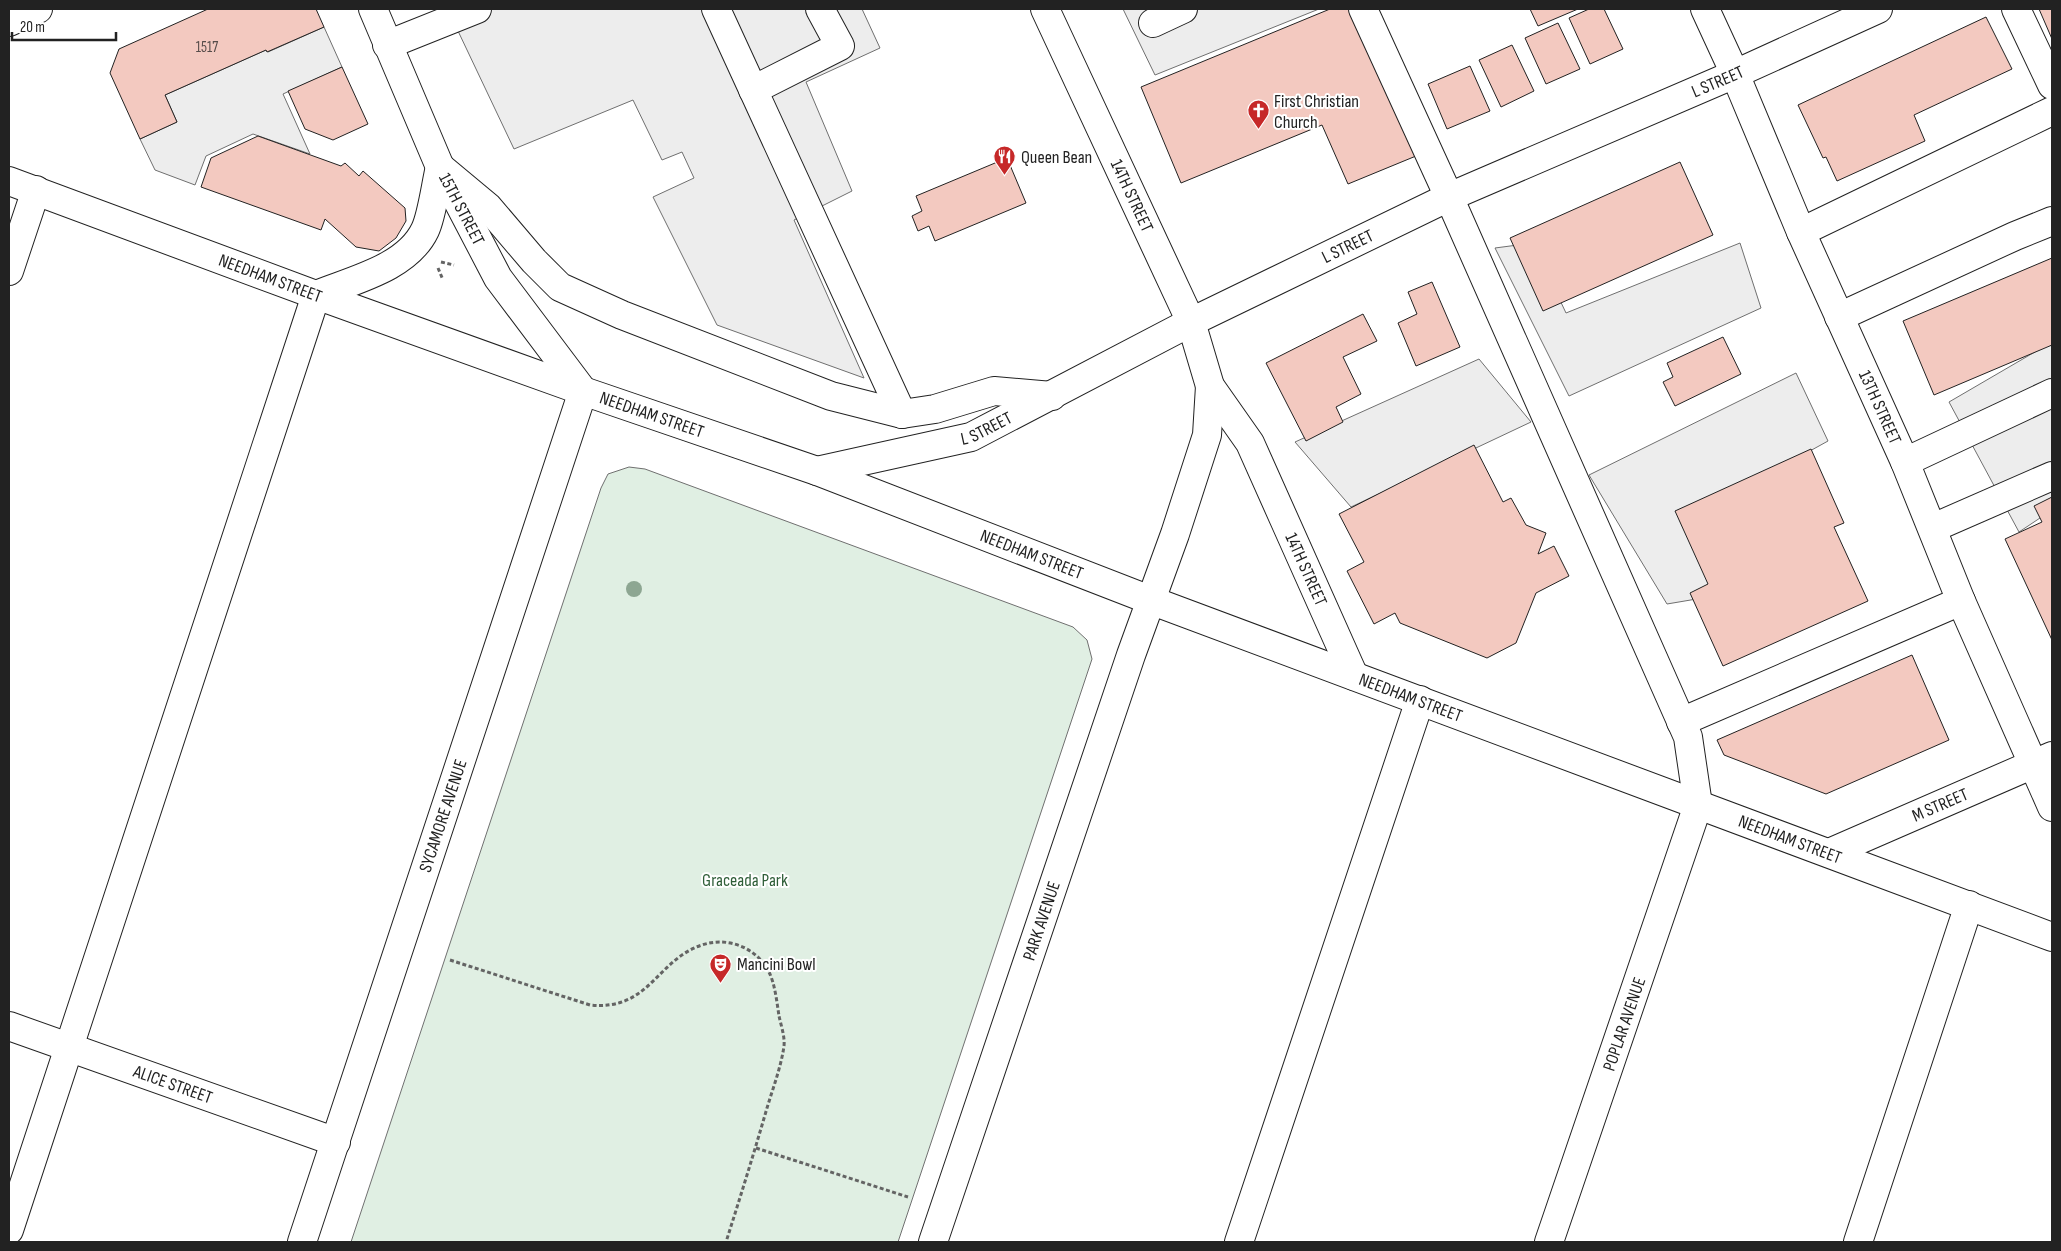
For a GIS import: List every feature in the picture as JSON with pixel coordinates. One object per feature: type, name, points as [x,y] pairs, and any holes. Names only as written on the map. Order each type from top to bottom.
[{"type":"main road","points":[[9,22],[38,9]]},
{"type":"main road","name":"15TH STREET","points":[[373,9],[440,167],[498,278],[583,391]]},
{"type":"main road","points":[[387,45],[477,9]]},
{"type":"main road","points":[[716,9],[902,414]]},
{"type":"main road","points":[[752,90],[840,46],[820,9]]},
{"type":"main road","name":"14TH STREET","points":[[1045,9],[1191,322],[1210,386],[1250,443],[1354,676]]},
{"type":"main road","points":[[1153,23],[1184,9]]},
{"type":"main road","points":[[1363,9],[1449,197],[1688,737],[1698,805]]},
{"type":"main road","name":"13TH STREET","points":[[1705,9],[1735,74],[1801,232],[1905,462],[1961,601],[2043,760],[2052,807]]},
{"type":"main road","name":"L STREET","points":[[818,471],[971,438],[1191,322],[1449,197],[1735,74],[1878,9]]},
{"type":"main road","points":[[2016,9],[2052,85]]},
{"type":"main road","points":[[1801,232],[2052,111]]},
{"type":"main road","points":[[9,1230],[316,295],[390,265],[410,252],[426,230],[440,167],[488,207],[534,261],[560,287],[622,315],[831,396],[902,414],[935,409],[994,391],[1052,396]]},
{"type":"main road","name":"NEEDHAM STREET","points":[[9,181],[316,295],[583,391],[818,471],[1150,600],[2052,937]]},
{"type":"main road","points":[[9,270],[36,190]]},
{"type":"main road","points":[[1840,317],[2052,221]]},
{"type":"main road","name":"14TH STREET","points":[[1150,600],[1175,534],[1207,435],[1210,386]]},
{"type":"main road","name":"SYCAMORE AVENUE","points":[[302,1242],[583,391]]},
{"type":"main road","points":[[1905,462],[2052,392]]},
{"type":"main road","points":[[1933,528],[2052,476]]},
{"type":"main road","name":"PARK AVENUE","points":[[933,1242],[1150,600]]},
{"type":"main road","points":[[1681,722],[1961,601]]},
{"type":"main road","points":[[1239,1242],[1420,700]]},
{"type":"main road","name":"M STREET","points":[[1829,853],[2043,760]]},
{"type":"main road","name":"POPLAR AVENUE","points":[[1549,1242],[1698,805]]},
{"type":"main road","points":[[1858,1242],[1969,905]]},
{"type":"main road","name":"ALICE STREET","points":[[9,1026],[336,1142]]},
{"type":"path","points":[[434,261],[443,280]]},
{"type":"path","points":[[450,960],[590,1005],[605,1007],[620,1004],[636,997],[675,962],[701,945],[719,941],[737,944],[756,953],[769,972],[784,1044],[756,1148],[726,1242]]},
{"type":"path","points":[[756,1148],[908,1198]]},
{"type":"green space","name":"Graceada Park","points":[[629,467],[645,469],[1073,627],[1087,640],[1092,659],[898,1242],[351,1242],[601,488],[608,474]]},
{"type":"shaded area","points":[[456,9],[862,9],[880,48],[806,82],[852,191],[794,220],[864,378],[717,325],[653,197],[694,178],[682,152],[662,160],[633,100],[514,149],[449,12]]},
{"type":"shaded area","points":[[1123,9],[1319,9],[1155,75]]},
{"type":"shaded area","points":[[324,27],[342,67],[283,94],[310,154],[253,134],[206,156],[195,185],[155,170],[140,139],[177,122],[165,95],[266,50],[268,52]]},
{"type":"shaded area","points":[[1533,243],[1566,313],[1740,243],[1761,308],[1569,396],[1495,248]]},
{"type":"shaded area","points":[[2052,342],[2052,510],[2019,532],[1949,402]]},
{"type":"shaded area","points":[[1479,359],[1531,422],[1351,507],[1295,442]]},
{"type":"shaded area","points":[[1796,373],[1828,441],[1694,515],[1732,593],[1667,604],[1589,475]]},
{"type":"building","points":[[208,9],[316,9],[324,27],[267,52],[266,50],[165,95],[177,122],[140,139],[110,73],[119,49]]},
{"type":"building","points":[[1330,9],[1354,9],[1416,156],[1348,184],[1322,125],[1181,183],[1141,87]]},
{"type":"building","points":[[1530,9],[1578,9],[1538,26]]},
{"type":"building","points":[[1589,9],[1604,9],[1623,49],[1590,64],[1569,18]]},
{"type":"building","points":[[2039,9],[2052,9],[2052,39]]},
{"type":"building","points":[[1986,17],[2012,69],[1914,115],[1925,141],[1837,181],[1826,157],[1823,158],[1798,105]]},
{"type":"building","points":[[1558,23],[1580,69],[1546,84],[1525,38]]},
{"type":"building","points":[[1512,45],[1534,91],[1501,107],[1479,60]]},
{"type":"building","points":[[1470,66],[1490,111],[1447,129],[1428,84]]},
{"type":"building","points":[[342,67],[368,124],[333,140],[305,129],[288,91]]},
{"type":"building","points":[[258,136],[341,166],[345,163],[359,176],[363,171],[405,208],[406,221],[396,238],[379,251],[356,247],[325,219],[321,230],[201,187],[211,158]]},
{"type":"building","points":[[1007,158],[1026,203],[935,241],[929,226],[918,231],[912,216],[922,211],[916,196]]},
{"type":"building","points":[[1680,162],[1713,235],[1543,311],[1510,238]]},
{"type":"building","points":[[2052,258],[2052,345],[1934,395],[1903,321]]},
{"type":"building","points":[[1432,282],[1460,347],[1416,366],[1398,323],[1417,314],[1408,292]]},
{"type":"building","points":[[1363,314],[1377,341],[1343,357],[1361,394],[1336,407],[1343,422],[1306,441],[1266,363]]},
{"type":"building","points":[[1723,337],[1741,374],[1675,406],[1663,382],[1673,377],[1667,363]]},
{"type":"building","points":[[1474,445],[1503,502],[1511,498],[1526,525],[1546,533],[1538,554],[1554,546],[1569,576],[1536,593],[1516,643],[1487,658],[1400,623],[1395,613],[1374,624],[1347,571],[1364,562],[1339,514]]},
{"type":"building","points":[[1811,449],[1844,523],[1834,527],[1868,601],[1723,666],[1690,593],[1708,584],[1675,511]]},
{"type":"building","points":[[2052,497],[2052,640],[2005,539],[2042,522],[2034,506]]},
{"type":"building","points":[[1912,655],[1949,740],[1826,794],[1724,755],[1717,740]]},
{"type":"place","name":"First Christian Church","points":[[1258,130]]},
{"type":"place","name":"Queen Bean","points":[[1005,176]]},
{"type":"place","name":"Mancini Bowl","points":[[721,983]]}]
